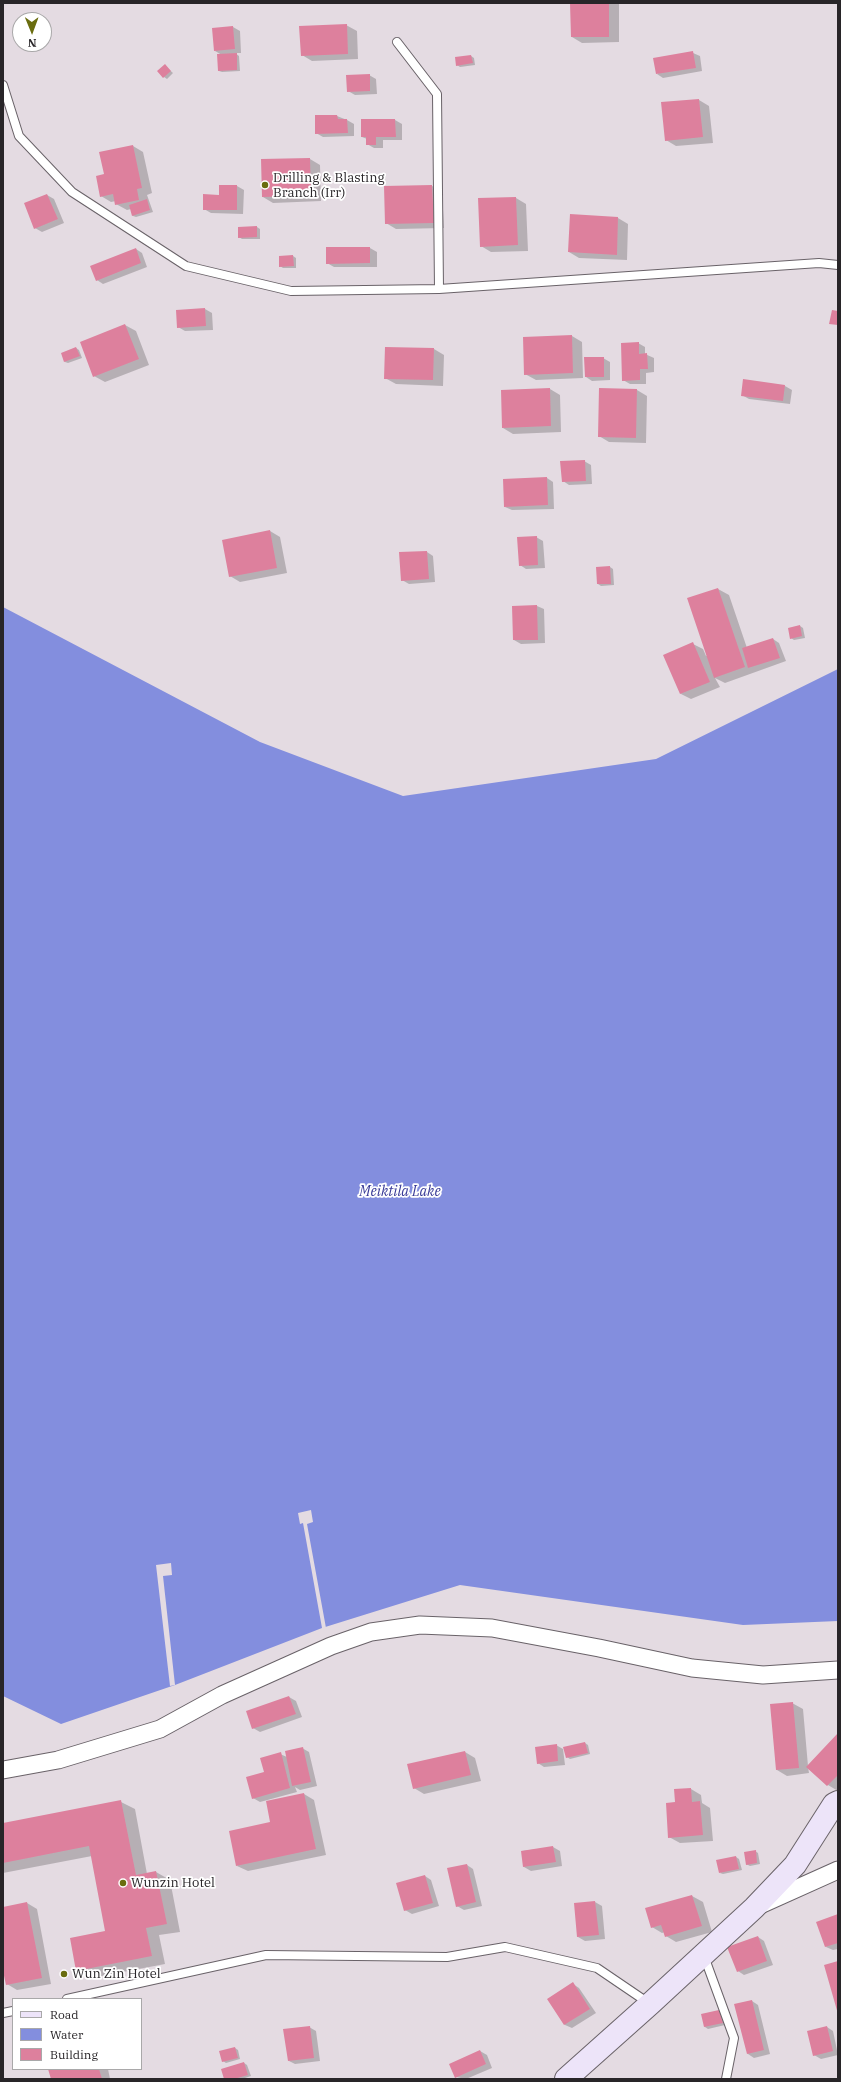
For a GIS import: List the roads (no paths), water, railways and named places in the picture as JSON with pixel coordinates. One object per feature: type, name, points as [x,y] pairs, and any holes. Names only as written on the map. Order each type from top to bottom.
[{"type":"street","points":[[3,1770],[58,1760],[160,1729],[222,1695],[332,1646],[371,1632],[420,1625],[492,1628],[708,1669],[762,1675],[838,1670]]},
{"type":"street","points":[[566,2079],[754,1908],[795,1865],[834,1804],[838,1802]]},
{"type":"street","points":[[754,1908],[838,1870]]},
{"type":"lane","points":[[397,42],[437,94],[439,289]]},
{"type":"lane","points":[[3,85],[19,136],[72,192],[186,266],[291,291],[439,289],[819,263],[838,265]]},
{"type":"lane","points":[[72,1998],[266,1955],[447,1957],[505,1947],[597,1968],[650,2004]]},
{"type":"lane","points":[[703,1953],[734,2038],[726,2079]]},
{"type":"water","name":"Meiktila Lake","points":[[3,607],[260,742],[403,796],[656,759],[838,669],[838,1621],[743,1625],[460,1585],[322,1628],[175,1685],[61,1724],[3,1696]]},
{"type":"place","name":"Drilling & Blasting Branch (Irr)","points":[[265,185]]},
{"type":"place","name":"Wunzin Hotel","points":[[123,1883]]},
{"type":"place","name":"Wun Zin Hotel","points":[[64,1974]]}]
